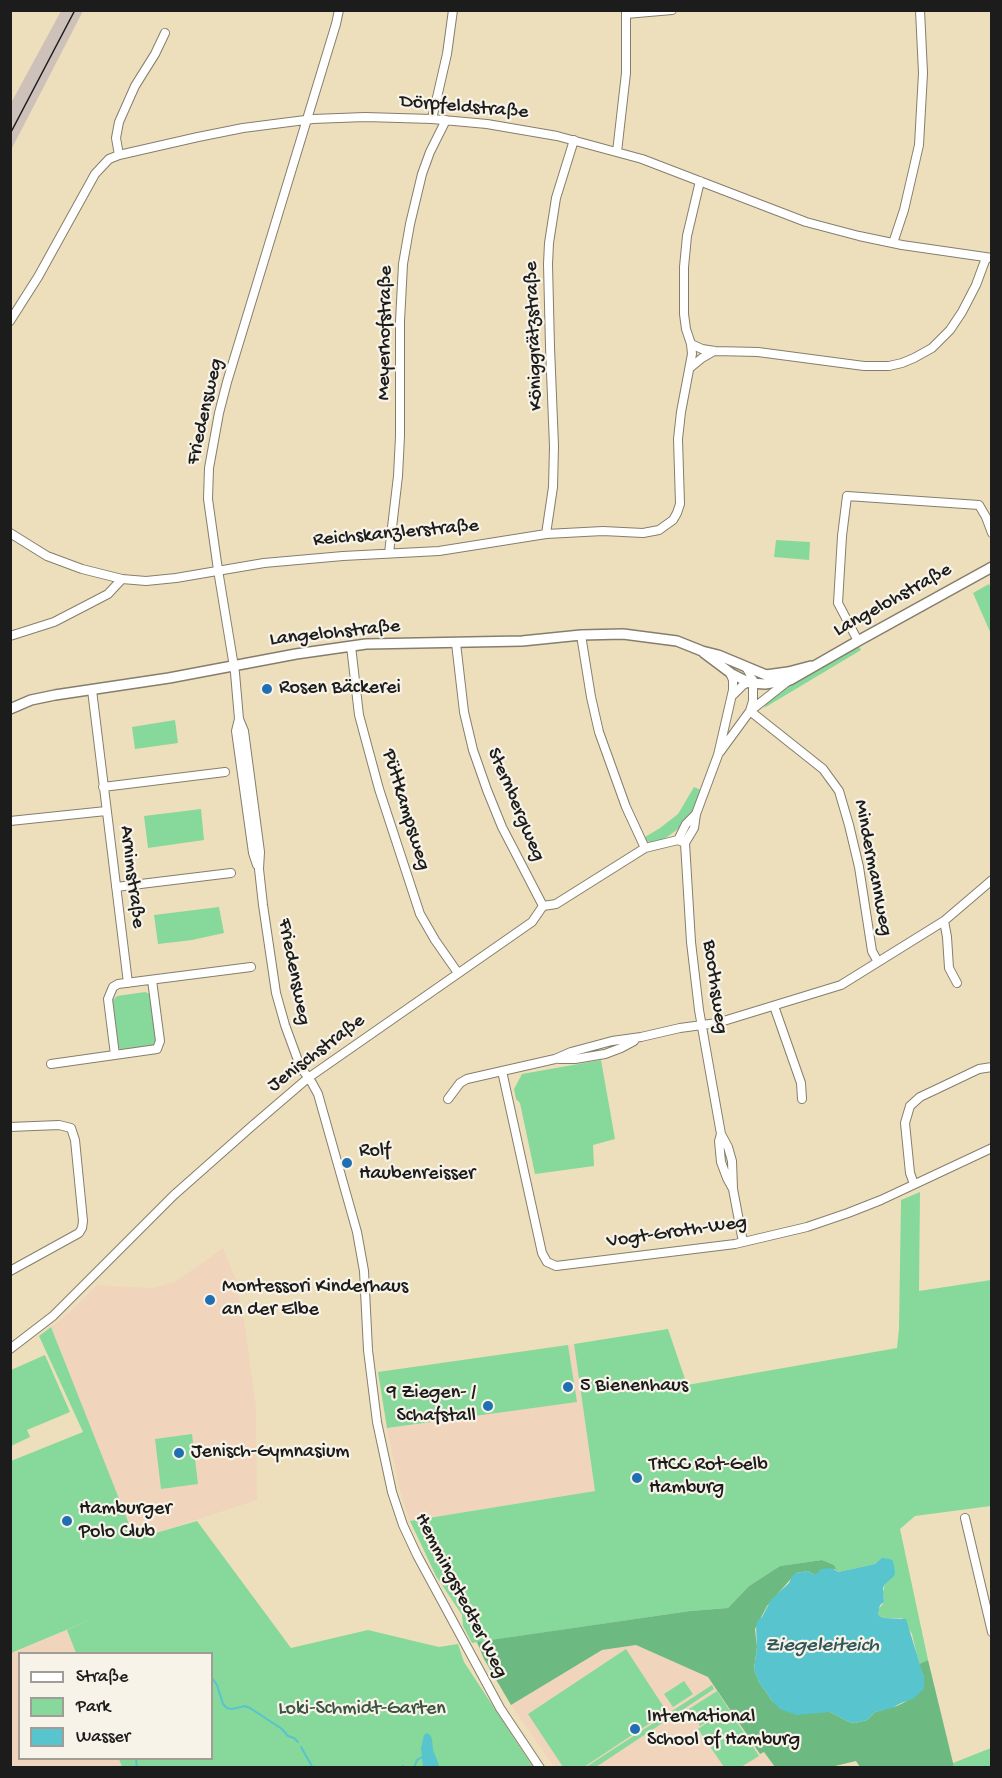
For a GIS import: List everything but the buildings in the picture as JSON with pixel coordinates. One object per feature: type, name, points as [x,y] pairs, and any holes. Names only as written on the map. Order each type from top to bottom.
[{"type":"street","name":"Friedensweg","points":[[308,1078],[295,1054],[276,993],[259,869],[253,853],[236,731],[239,719],[234,666],[208,499],[209,468],[215,432],[230,372],[339,10]]},
{"type":"street","points":[[432,119],[447,54],[453,10]]},
{"type":"street","points":[[617,152],[624,106],[626,12],[672,10]]},
{"type":"street","points":[[894,243],[919,145],[922,73],[920,10]]},
{"type":"street","points":[[119,155],[116,144],[119,122],[135,86],[165,33]]},
{"type":"street","name":"Dörpfeldstraße","points":[[10,321],[38,278],[94,174],[109,159],[243,128],[306,120],[365,117],[487,123],[574,140],[617,152],[700,181],[806,222],[894,243],[989,258]]},
{"type":"street","name":"Meyerhofstraße","points":[[389,553],[401,428],[400,321],[403,264],[422,174],[446,120]]},
{"type":"street","name":"Königgrätzstraße","points":[[546,534],[553,487],[554,446],[549,243],[555,198],[574,140]]},
{"type":"street","points":[[700,181],[687,236],[684,267],[684,314],[686,329],[692,344],[702,349],[758,352],[881,367],[908,361],[932,348],[956,322],[989,258]]},
{"type":"street","name":"Reichskanzlerstraße","points":[[10,533],[47,556],[82,569],[122,579],[159,581],[218,570],[311,558],[440,551],[546,534],[593,531],[651,532],[666,526],[677,513],[680,504],[678,439],[692,344]]},
{"type":"street","points":[[690,367],[715,351]]},
{"type":"street","points":[[858,640],[838,603],[847,496],[979,505],[992,533]]},
{"type":"street","name":"Langelohstraße","points":[[702,651],[730,673],[751,682],[772,684],[790,680],[811,666],[992,567]]},
{"type":"street","points":[[10,636],[54,622],[108,594],[122,579]]},
{"type":"street","name":"Langelohstraße","points":[[10,709],[43,697],[351,646],[522,641],[611,634],[677,641],[766,675],[811,666]]},
{"type":"street","points":[[582,635],[595,717],[606,755],[645,848]]},
{"type":"street","name":"Sternbergweg","points":[[456,643],[464,712],[473,750],[502,826],[543,906]]},
{"type":"street","name":"Püttkampsweg","points":[[351,646],[359,715],[379,789],[420,914],[458,973]]},
{"type":"street","points":[[746,667],[754,695],[750,711]]},
{"type":"street","points":[[682,842],[694,828],[696,814],[718,755],[733,695],[730,673]]},
{"type":"street","points":[[733,695],[766,675]]},
{"type":"street","points":[[718,755],[750,711],[790,680]]},
{"type":"street","name":"Arnimstraße","points":[[92,690],[128,983]]},
{"type":"street","name":"Mindermannweg","points":[[750,711],[823,769],[839,791],[859,867],[872,951],[878,962]]},
{"type":"street","points":[[104,787],[225,772]]},
{"type":"street","points":[[10,821],[106,811]]},
{"type":"street","name":"Jenischstraße","points":[[10,1349],[53,1316],[167,1202],[308,1078],[532,922],[543,906],[556,904],[645,848],[682,842]]},
{"type":"street","name":"Boothsweg","points":[[682,842],[687,856],[691,942],[702,1025],[721,1134],[719,1142],[721,1162],[723,1171],[734,1189],[743,1242]]},
{"type":"street","points":[[116,887],[231,873]]},
{"type":"street","points":[[448,1099],[460,1083],[467,1079],[555,1059],[571,1052],[612,1041],[717,1023],[841,985],[944,921],[992,880]]},
{"type":"street","points":[[944,921],[949,968],[957,983]]},
{"type":"street","points":[[115,1055],[108,999],[113,987],[118,984],[250,967]]},
{"type":"street","points":[[51,1065],[153,1050],[160,1045],[153,980]]},
{"type":"street","points":[[774,1006],[801,1083],[802,1098]]},
{"type":"street","points":[[914,1184],[910,1173],[905,1123],[910,1106],[920,1097],[979,1069],[992,1066]]},
{"type":"street","name":"Vogt-Groth-Weg","points":[[502,1071],[542,1253],[551,1265],[560,1266],[743,1242],[824,1222],[881,1200],[992,1148]]},
{"type":"street","name":"Hemmingstedter Weg","points":[[308,1078],[318,1094],[362,1253],[368,1350],[376,1422],[392,1492],[401,1519],[417,1555],[500,1708],[540,1767]]},
{"type":"street","points":[[10,1127],[59,1125],[71,1128],[75,1140],[83,1221],[79,1233],[10,1271]]},
{"type":"street","points":[[965,1518],[992,1632]]},
{"type":"shaded area","points":[[61,11],[83,11],[11,150],[11,103]]},
{"type":"shaded area","name":"Jenisch-Gymnasium","points":[[223,1248],[235,1278],[244,1318],[256,1407],[257,1500],[135,1540],[51,1327],[97,1285],[152,1288],[175,1282]]},
{"type":"shaded area","points":[[574,1344],[595,1491],[410,1521],[400,1491],[378,1372]]},
{"type":"shaded area","points":[[67,1630],[76,1652],[18,1652],[18,1760],[119,1760],[122,1767],[11,1768],[11,1653]]},
{"type":"shaded area","name":"International School of Hamburg","points":[[636,1645],[708,1677],[760,1754],[764,1752],[775,1767],[554,1767],[511,1705],[602,1650]]},
{"type":"green space","points":[[776,540],[810,542],[809,560],[774,557]]},
{"type":"green space","points":[[989,584],[991,589],[991,634],[973,593]]},
{"type":"green space","points":[[858,645],[861,650],[764,708],[767,702],[792,683]]},
{"type":"green space","points":[[175,720],[178,743],[135,749],[132,727]]},
{"type":"green space","points":[[694,787],[701,790],[692,812],[682,826],[657,842],[647,841],[645,837],[678,814]]},
{"type":"green space","points":[[201,809],[204,840],[148,848],[144,816]]},
{"type":"green space","points":[[219,907],[224,933],[158,944],[154,915]]},
{"type":"green space","points":[[145,992],[152,998],[156,1043],[152,1047],[121,1050],[117,1046],[112,1001],[117,996]]},
{"type":"green space","points":[[601,1060],[615,1139],[593,1145],[594,1166],[535,1174],[520,1103],[516,1099],[514,1089],[522,1074]]},
{"type":"green space","points":[[920,1192],[919,1291],[991,1280],[991,1506],[915,1516],[900,1529],[928,1660],[919,1664],[912,1634],[902,1618],[879,1616],[878,1610],[884,1602],[883,1558],[875,1564],[838,1572],[834,1565],[822,1560],[780,1566],[749,1586],[728,1608],[690,1611],[472,1643],[463,1626],[462,1615],[436,1576],[410,1521],[595,1491],[574,1344],[668,1329],[687,1385],[897,1348],[901,1200]]},
{"type":"green space","name":"Loki-Schmidt-Garten","points":[[51,1327],[135,1539],[197,1521],[291,1648],[368,1630],[439,1647],[458,1644],[464,1662],[533,1767],[122,1767],[119,1760],[213,1760],[213,1652],[76,1652],[67,1630],[95,1618],[11,1653],[11,1461],[83,1432],[39,1336]]},
{"type":"green space","points":[[568,1345],[577,1402],[387,1428],[378,1372]]},
{"type":"green space","points":[[45,1355],[70,1412],[27,1430],[30,1437],[11,1446],[11,1370]]},
{"type":"green space","points":[[192,1434],[198,1484],[161,1489],[155,1439]]},
{"type":"green space","points":[[822,1560],[834,1565],[838,1572],[835,1569],[815,1575],[808,1571],[796,1573],[767,1606],[755,1629],[757,1647],[754,1669],[759,1682],[773,1702],[818,1712],[830,1712],[855,1723],[867,1720],[875,1712],[907,1701],[924,1678],[919,1664],[928,1660],[954,1767],[860,1767],[856,1761],[831,1767],[775,1767],[764,1752],[760,1754],[708,1677],[636,1645],[602,1650],[511,1705],[484,1659],[477,1642],[690,1611],[728,1608],[749,1586],[780,1566]]},
{"type":"green space","points":[[626,1649],[667,1712],[584,1767],[563,1767],[528,1714]]},
{"type":"green space","points":[[684,1681],[693,1694],[673,1707],[664,1694]]},
{"type":"green space","points":[[712,1685],[714,1689],[596,1767],[586,1767]]},
{"type":"green space","points":[[717,1691],[759,1756],[741,1767],[724,1767],[698,1729],[721,1713],[700,1726],[689,1709]]},
{"type":"green space","points":[[991,1748],[991,1767],[954,1767],[953,1763]]},
{"type":"water","name":"Ziegeleiteich","points":[[882,1558],[893,1561],[895,1572],[883,1588],[884,1602],[880,1605],[878,1613],[884,1618],[906,1619],[924,1678],[924,1689],[913,1699],[875,1712],[867,1720],[855,1723],[830,1712],[796,1715],[780,1709],[759,1682],[754,1669],[757,1647],[756,1625],[771,1600],[796,1573],[808,1571],[815,1575],[821,1569],[832,1568],[838,1572],[875,1564]]},
{"type":"water","points":[[427,1733],[432,1739],[438,1767],[423,1767],[421,1748],[424,1735]]},
{"type":"waterway","points":[[213,1679],[223,1704],[227,1708],[245,1706],[250,1708],[298,1742]]},
{"type":"waterway","points":[[301,1747],[313,1768]]},
{"type":"waterway","points":[[414,1768],[417,1760],[422,1757]]},
{"type":"waterway","points":[[136,1760],[137,1768]]},
{"type":"tram line","points":[[10,134],[75,10]]},
{"type":"place","name":"Rosen Bäckerei","points":[[267,689]]},
{"type":"place","name":"Rolf Haubenreisser","points":[[347,1163]]},
{"type":"place","name":"Montessori Kinderhaus an der Elbe","points":[[210,1300]]},
{"type":"place","name":"5 Bienenhaus","points":[[568,1387]]},
{"type":"place","name":"9 Ziegen- / Schafstall","points":[[488,1406]]},
{"type":"place","name":"Jenisch-Gymnasium","points":[[179,1453]]},
{"type":"place","name":"THCC Rot-Gelb Hamburg","points":[[637,1478]]},
{"type":"place","name":"Hamburger Polo Club","points":[[67,1521]]},
{"type":"place","name":"International School of Hamburg","points":[[635,1729]]}]
